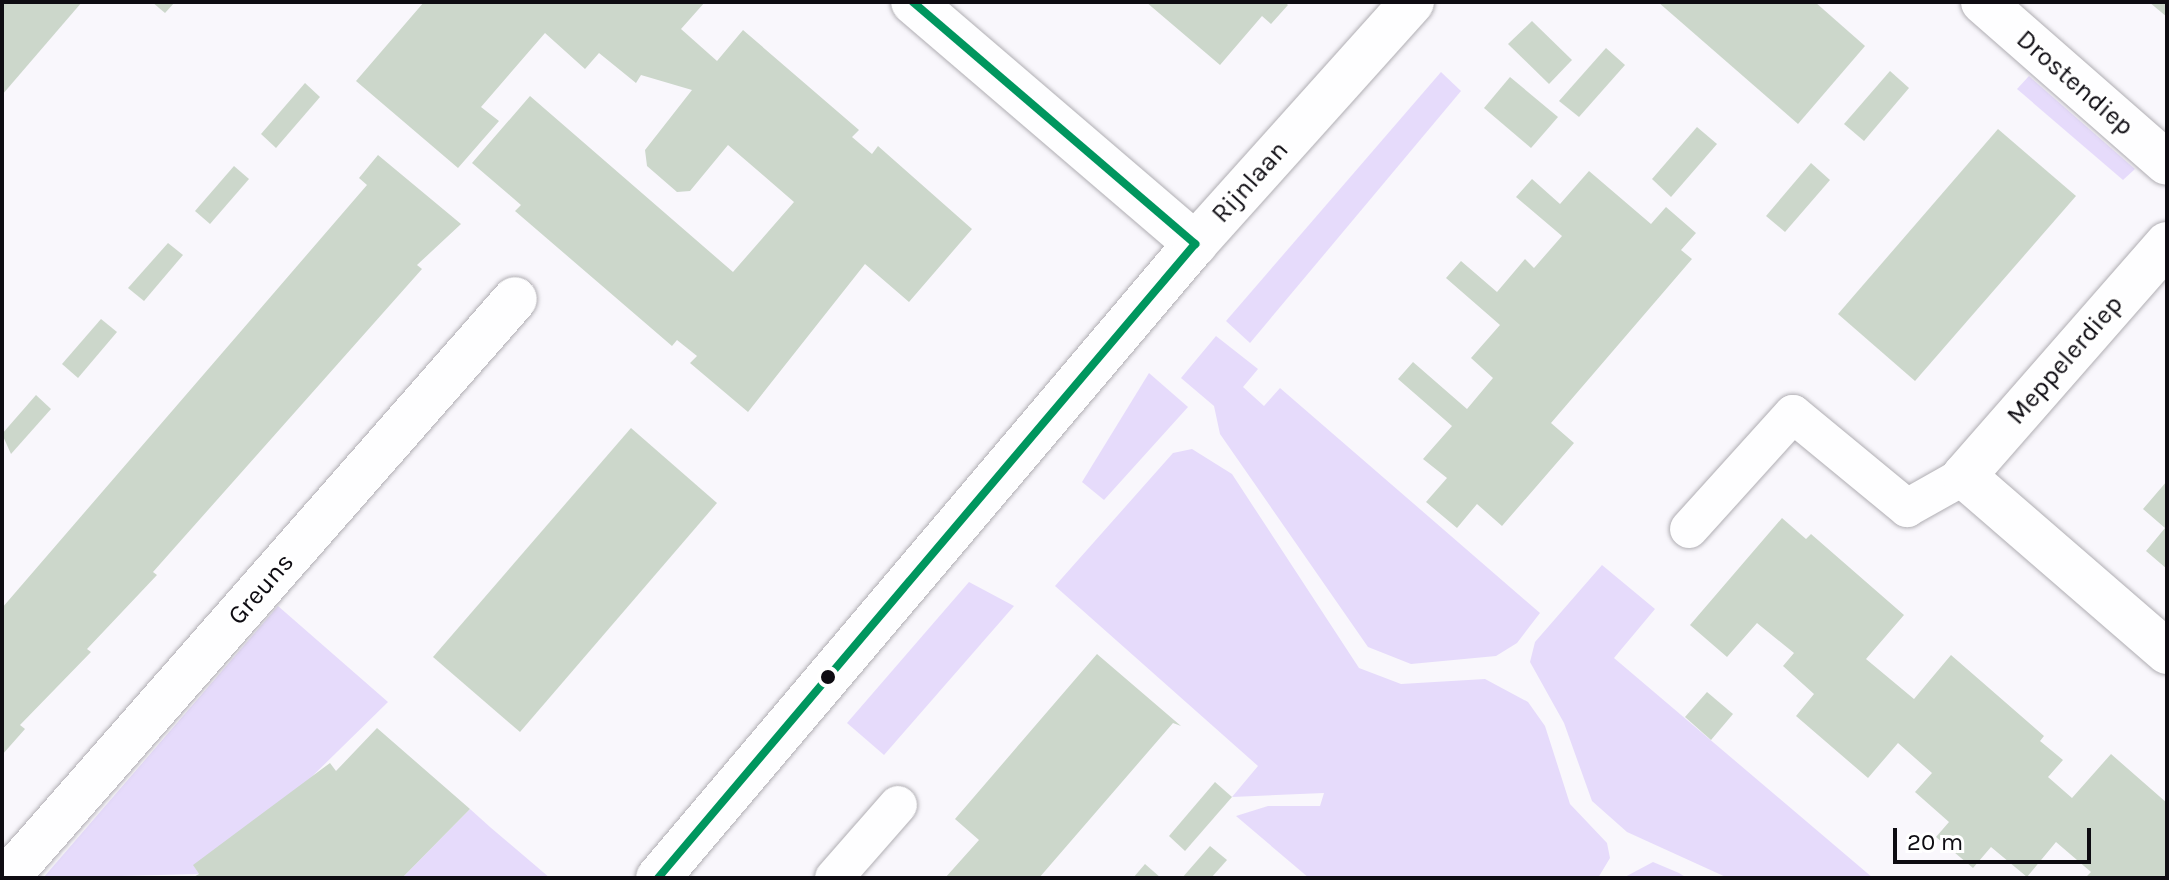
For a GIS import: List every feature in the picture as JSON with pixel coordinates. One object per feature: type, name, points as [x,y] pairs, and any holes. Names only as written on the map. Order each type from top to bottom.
[{"type":"street","points":[[913,2],[1195,244]]},
{"type":"street","name":"Rijnlaan","points":[[658,878],[1195,244],[1412,2]]},
{"type":"street","name":"Drostendiep","points":[[1983,2],[2167,163]]},
{"type":"street","name":"Meppelerdiep","points":[[1964,476],[2167,244]]},
{"type":"street","name":"Greuns","points":[[7,878],[515,299]]},
{"type":"street","points":[[1964,476],[2167,652]]},
{"type":"lane","name":"Meppelerdiep","points":[[1689,529],[1793,414],[1907,508],[1964,476]]},
{"type":"lane","points":[[834,878],[898,805]]},
{"type":"shaded area","points":[[1441,72],[1461,91],[1250,343],[1226,321]]},
{"type":"shaded area","points":[[2029,76],[2135,169],[2123,180],[2017,89]]},
{"type":"shaded area","points":[[1216,336],[1258,369],[1243,387],[1264,406],[1280,388],[1540,613],[1517,643],[1496,656],[1411,664],[1368,647],[1220,434],[1214,406],[1181,378]]},
{"type":"shaded area","points":[[1149,373],[1188,407],[1104,500],[1082,482]]},
{"type":"shaded area","points":[[1192,449],[1232,474],[1359,668],[1401,684],[1485,679],[1528,702],[1545,726],[1570,804],[1607,843],[1610,858],[1598,878],[1309,878],[1236,816],[1268,806],[1320,806],[1324,793],[1232,797],[1258,766],[1055,586],[1173,453]]},
{"type":"shaded area","points":[[1602,565],[1655,609],[1614,658],[1873,878],[1728,878],[1627,832],[1592,801],[1564,723],[1530,662],[1535,642]]},
{"type":"shaded area","points":[[969,582],[1014,606],[884,755],[847,723]]},
{"type":"shaded area","points":[[278,606],[388,702],[287,801],[194,866],[199,874],[43,878]]},
{"type":"shaded area","points":[[470,809],[490,827],[550,878],[402,878]]},
{"type":"shaded area","points":[[1653,862],[1679,873],[1687,878],[1623,878]]},
{"type":"building","points":[[2,2],[82,2],[2,95]]},
{"type":"building","points":[[152,2],[175,2],[165,13]]},
{"type":"building","points":[[424,2],[705,2],[681,29],[717,61],[743,30],[859,130],[852,137],[872,154],[878,146],[972,229],[909,302],[865,264],[748,412],[690,363],[697,356],[677,340],[672,346],[515,211],[521,205],[472,163],[530,96],[733,272],[794,202],[728,145],[690,191],[677,192],[647,166],[645,150],[692,90],[641,75],[636,83],[599,53],[585,69],[545,33],[481,107],[499,121],[458,168],[356,81]]},
{"type":"building","points":[[1146,2],[1285,2],[1288,5],[1271,24],[1262,16],[1220,65]]},
{"type":"building","points":[[1658,2],[1815,2],[1865,46],[1798,124]]},
{"type":"building","points":[[2149,2],[2167,2],[2167,17]]},
{"type":"building","points":[[1532,21],[1572,60],[1549,84],[1508,44]]},
{"type":"building","points":[[1606,48],[1625,65],[1579,117],[1559,101]]},
{"type":"building","points":[[1890,71],[1909,88],[1864,141],[1844,124]]},
{"type":"building","points":[[1510,77],[1558,117],[1531,148],[1484,108]]},
{"type":"building","points":[[305,83],[320,97],[276,148],[261,134]]},
{"type":"building","points":[[1697,127],[1717,144],[1671,197],[1652,179]]},
{"type":"building","points":[[1998,129],[2076,196],[1915,381],[1838,314]]},
{"type":"building","points":[[378,155],[461,224],[417,265],[422,269],[153,572],[157,575],[87,649],[91,652],[20,725],[25,729],[2,755],[2,608],[367,185],[359,178]]},
{"type":"building","points":[[1811,163],[1830,180],[1785,232],[1766,216]]},
{"type":"building","points":[[234,166],[249,179],[210,224],[195,211]]},
{"type":"building","points":[[1589,171],[1651,224],[1666,207],[1696,233],[1681,250],[1692,259],[1551,423],[1574,443],[1502,526],[1477,504],[1457,528],[1426,502],[1447,478],[1423,459],[1452,426],[1398,379],[1413,362],[1467,409],[1493,378],[1471,358],[1500,325],[1446,278],[1461,261],[1497,292],[1525,259],[1534,268],[1562,236],[1516,197],[1532,179],[1560,204]]},
{"type":"building","points":[[168,243],[183,255],[144,301],[128,288]]},
{"type":"building","points":[[101,319],[117,332],[78,378],[62,364]]},
{"type":"building","points":[[36,395],[51,409],[11,454],[2,434]]},
{"type":"building","points":[[631,428],[717,503],[520,732],[433,657]]},
{"type":"building","points":[[2167,481],[2167,569],[2146,551],[2165,528],[2143,509]]},
{"type":"building","points":[[1782,518],[1806,539],[1811,534],[1904,615],[1866,659],[1914,699],[1951,655],[2044,736],[2040,741],[2063,760],[2048,777],[2072,798],[2111,754],[2167,803],[2167,878],[2085,878],[2091,872],[2056,842],[2027,877],[1991,847],[1973,868],[1936,837],[1949,822],[1915,792],[1932,773],[1898,743],[1868,778],[1796,716],[1814,694],[1783,666],[1794,653],[1757,623],[1727,657],[1690,625]]},
{"type":"building","points":[[1097,654],[1181,726],[1173,723],[1039,878],[945,878],[979,840],[955,819]]},
{"type":"building","points":[[1707,692],[1733,714],[1711,740],[1685,717]]},
{"type":"building","points":[[377,728],[470,809],[402,878],[192,878],[199,874],[193,865],[330,763],[336,771]]},
{"type":"building","points":[[1215,782],[1232,797],[1185,851],[1169,836]]},
{"type":"building","points":[[1210,846],[1227,860],[1211,878],[1182,878]]},
{"type":"building","points":[[1145,864],[1161,878],[1133,878]]},
{"type":"transit line","points":[[913,2],[1195,244]]},
{"type":"transit line","points":[[658,878],[1195,244]]}]
